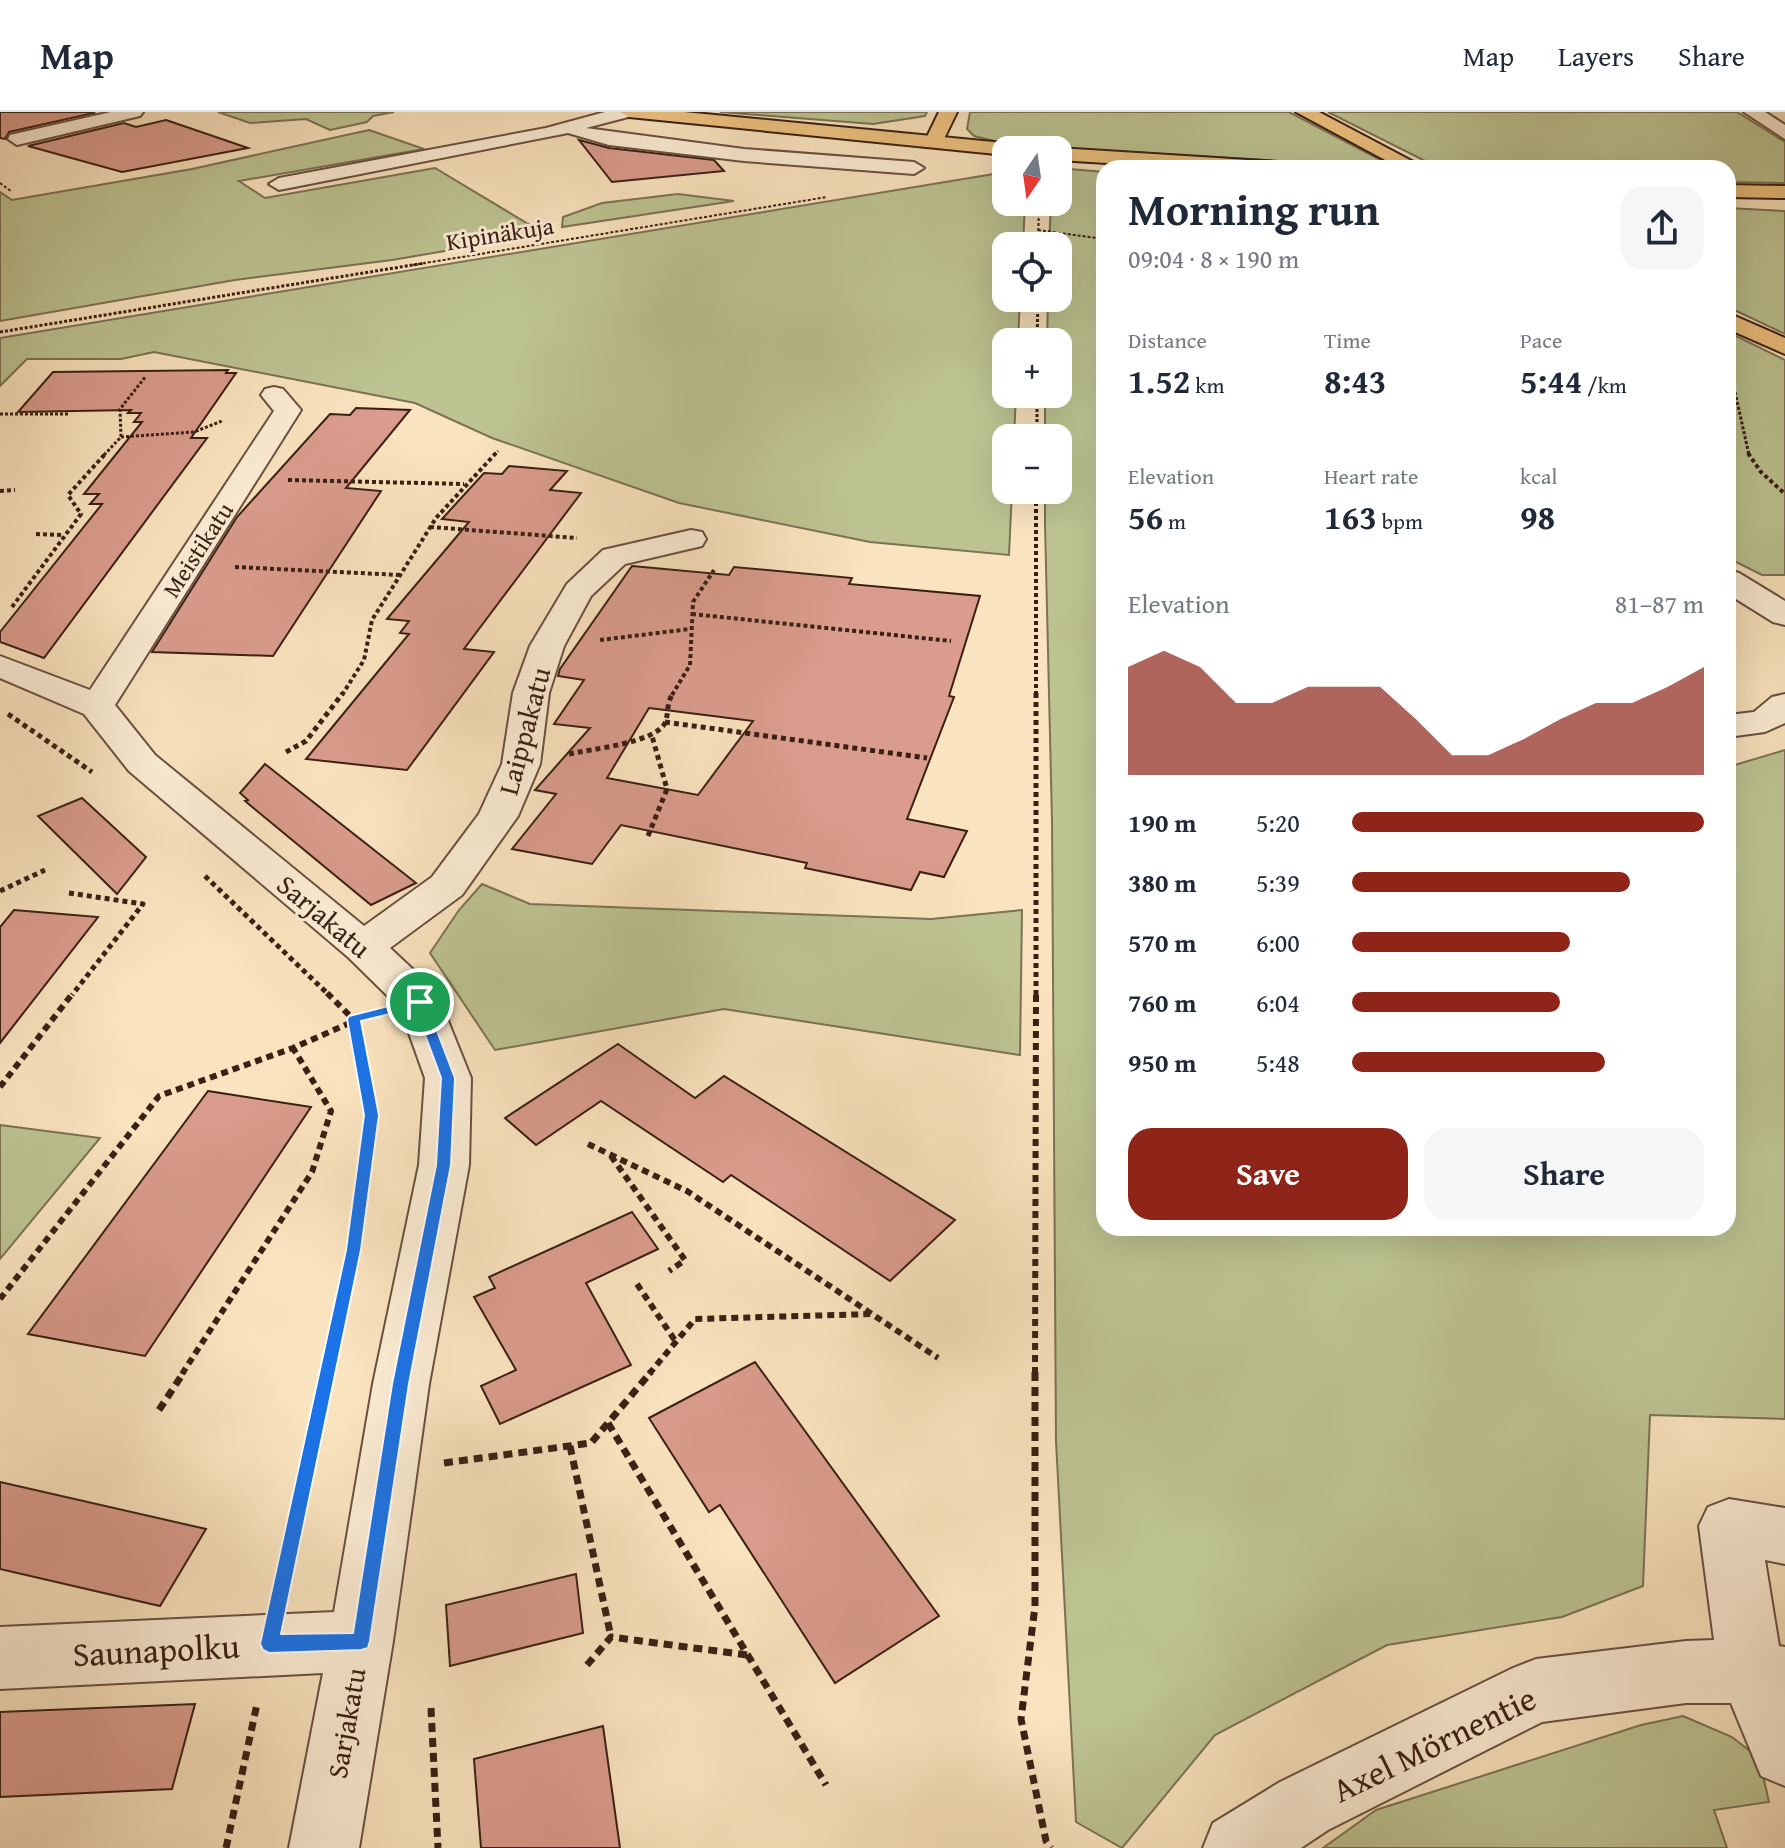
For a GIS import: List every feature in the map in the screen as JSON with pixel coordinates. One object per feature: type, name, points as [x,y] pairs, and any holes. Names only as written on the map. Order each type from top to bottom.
[{"type":"main road","points":[[628,112],[992,148]]},
{"type":"main road","points":[[933,143],[948,112]]},
{"type":"main road","points":[[1305,112],[1399,160]]},
{"type":"main road","points":[[1072,155],[1152,160]]},
{"type":"main road","points":[[1736,191],[1785,192]]},
{"type":"main road","points":[[1736,319],[1785,325]]},
{"type":"main road","points":[[1736,322],[1785,347]]},
{"type":"street","points":[[17,139],[134,112]]},
{"type":"street","points":[[279,184],[563,129],[628,112]]},
{"type":"street","points":[[563,129],[609,139],[744,155],[914,168]]},
{"type":"street","name":"Meistikatu","points":[[97,706],[288,410],[274,395]]},
{"type":"street","name":"Laippakatu","points":[[363,947],[447,886],[498,816],[521,764],[531,693],[547,646],[578,591],[614,557],[691,539]]},
{"type":"street","points":[[1736,585],[1785,615]]},
{"type":"street","name":"Sarjakatu","points":[[0,666],[97,706],[142,763],[363,947],[420,1002],[448,1078],[444,1165],[387,1471],[324,1848]]},
{"type":"street","points":[[1736,725],[1765,721],[1785,705]]},
{"type":"street","points":[[1785,1536],[1729,1526],[1785,1752]]},
{"type":"street","name":"Saunapolku","points":[[0,1658],[361,1641]]},
{"type":"street","name":"Axel Mörnentie","points":[[1238,1848],[1304,1806],[1536,1691],[1686,1672],[1768,1675]]},
{"type":"path","points":[[0,183],[12,192]]},
{"type":"path","name":"Kipinäkuja","points":[[1,330],[834,196]]},
{"type":"path","points":[[1038,216],[1038,230],[1096,238]]},
{"type":"path","points":[[121,437],[120,409],[146,376]]},
{"type":"path","points":[[1736,389],[1738,423],[1749,456],[1785,494]]},
{"type":"path","points":[[0,414],[68,414]]},
{"type":"path","points":[[12,607],[81,514],[68,495],[121,437],[194,432],[222,421]]},
{"type":"path","points":[[286,752],[306,741],[335,705],[364,660],[372,620],[430,527],[464,484],[498,451]]},
{"type":"path","points":[[243,479],[464,484]]},
{"type":"path","points":[[0,491],[15,490]]},
{"type":"path","points":[[1036,504],[1035,1606],[1021,1719],[1046,1841],[1051,1848]]},
{"type":"path","points":[[430,527],[583,538]]},
{"type":"path","points":[[36,534],[65,535]]},
{"type":"path","points":[[521,764],[652,736],[665,722],[666,705],[690,665],[693,602],[714,571],[711,552],[691,539]]},
{"type":"path","points":[[235,567],[400,575]]},
{"type":"path","points":[[692,614],[951,641]]},
{"type":"path","points":[[547,646],[690,629]]},
{"type":"path","points":[[0,709],[95,774]]},
{"type":"path","points":[[665,722],[927,758]]},
{"type":"path","points":[[648,836],[667,789],[652,736]]},
{"type":"path","points":[[197,868],[353,1019],[371,1115],[354,1250],[226,1848]]},
{"type":"path","points":[[0,891],[45,870]]},
{"type":"path","points":[[0,1087],[143,904],[69,893]]},
{"type":"path","points":[[0,1299],[159,1096],[293,1048],[353,1019],[420,1002]]},
{"type":"path","points":[[159,1410],[312,1172],[331,1111],[293,1048]]},
{"type":"path","points":[[588,1144],[687,1191],[938,1358]]},
{"type":"path","points":[[610,1155],[685,1260],[669,1271]]},
{"type":"path","points":[[637,1284],[676,1342]]},
{"type":"path","points":[[387,1471],[591,1443],[695,1319],[872,1314]]},
{"type":"path","points":[[608,1423],[826,1785]]},
{"type":"path","points":[[570,1446],[611,1637]]},
{"type":"path","points":[[611,1637],[748,1655]]},
{"type":"path","points":[[587,1665],[611,1637]]},
{"type":"path","points":[[431,1708],[438,1848]]},
{"type":"green space","points":[[218,112],[394,112],[330,130],[306,119],[250,123]]},
{"type":"green space","points":[[720,112],[927,112],[925,116],[873,124]]},
{"type":"green space","points":[[970,112],[1289,112],[1381,160],[1262,160],[1072,149],[1072,136],[992,136],[992,140],[974,136],[967,129]]},
{"type":"green space","points":[[1328,112],[1737,112],[1785,142],[1785,183],[1736,182],[1736,160],[1423,160]]},
{"type":"green space","points":[[369,130],[424,149],[239,181],[265,198],[435,168],[545,234],[392,260],[235,280],[0,321],[0,192],[12,200],[192,169]]},
{"type":"green space","points":[[1072,169],[1096,171],[1096,1236],[1736,1236],[1736,765],[1785,750],[1785,1419],[1650,1415],[1643,1586],[1562,1617],[1387,1645],[1215,1735],[1122,1848],[1076,1822],[1056,1441],[1052,821],[1045,504],[1072,504],[1072,424],[1045,424],[1045,408],[1072,408],[1072,328],[1047,328],[1048,312],[1072,312],[1072,232],[1050,232],[1050,216],[1072,216]]},
{"type":"green space","points":[[992,174],[992,216],[1024,216],[1024,232],[992,232],[992,312],[1019,312],[1019,328],[992,328],[992,408],[1015,408],[1015,424],[992,424],[992,504],[1011,504],[1009,555],[870,542],[679,503],[492,438],[415,403],[154,352],[121,359],[27,359],[0,386],[0,338]]},
{"type":"green space","points":[[678,194],[734,201],[562,227],[563,217],[602,203]]},
{"type":"green space","points":[[1736,208],[1785,211],[1785,334],[1736,311]]},
{"type":"green space","points":[[1736,336],[1785,360],[1785,575],[1762,575],[1736,562]]},
{"type":"green space","points":[[482,884],[530,904],[931,919],[1022,910],[1020,1055],[724,1009],[495,1050],[430,953],[459,910]]},
{"type":"green space","points":[[0,1125],[100,1138],[0,1259]]},
{"type":"green space","points":[[1683,1716],[1732,1737],[1759,1758],[1769,1802],[1714,1810],[1727,1848],[1323,1848],[1376,1810],[1641,1725]]},
{"type":"building","points":[[0,112],[94,113],[9,132],[5,139],[0,138]]},
{"type":"building","points":[[166,120],[248,148],[122,172],[28,146],[124,123],[136,127]]},
{"type":"building","points":[[579,140],[609,148],[714,160],[724,171],[612,182]]},
{"type":"building","points":[[228,370],[226,373],[236,373],[191,438],[207,438],[44,658],[0,642],[0,632],[102,504],[90,504],[99,494],[84,494],[142,422],[134,422],[141,413],[128,413],[131,410],[18,412],[53,372]]},
{"type":"building","points":[[356,408],[410,410],[346,488],[381,491],[273,656],[152,652],[237,517],[330,414],[350,415]]},
{"type":"building","points":[[509,466],[567,471],[550,490],[581,493],[464,649],[494,652],[407,770],[306,759],[409,634],[400,633],[409,621],[387,619],[469,522],[442,519],[484,473],[502,474]]},
{"type":"building","points":[[632,566],[729,575],[734,567],[852,578],[849,584],[980,596],[949,696],[954,697],[907,819],[967,831],[944,877],[920,872],[911,890],[805,868],[807,863],[621,825],[592,864],[512,849],[556,794],[535,790],[590,728],[554,724],[584,680],[558,676]],"holes":[[[649,708],[753,721],[698,795],[607,778]]]},
{"type":"building","points":[[265,764],[416,883],[371,905],[245,801],[248,800],[240,793]]},
{"type":"building","points":[[82,798],[146,857],[117,894],[38,816]]},
{"type":"building","points":[[14,910],[98,917],[0,1043],[0,927]]},
{"type":"building","points":[[618,1044],[695,1098],[724,1076],[955,1220],[890,1281],[731,1175],[723,1182],[601,1101],[536,1145],[505,1118]]},
{"type":"building","points":[[208,1091],[311,1107],[145,1356],[28,1334]]},
{"type":"building","points":[[632,1212],[658,1249],[586,1283],[631,1365],[500,1424],[481,1386],[516,1370],[474,1297],[495,1288],[489,1277]]},
{"type":"building","points":[[755,1362],[939,1616],[835,1683],[720,1505],[709,1512],[649,1418]]},
{"type":"building","points":[[0,1482],[206,1529],[160,1606],[0,1569]]},
{"type":"building","points":[[576,1574],[583,1633],[450,1666],[446,1605]]},
{"type":"building","points":[[195,1704],[172,1789],[0,1797],[0,1712]]},
{"type":"building","points":[[603,1726],[620,1848],[481,1848],[474,1759]]},
{"type":"route","points":[[420,1002],[448,1078],[444,1165],[401,1384],[361,1641],[269,1644],[354,1250],[371,1115],[353,1019],[420,1002]]}]
